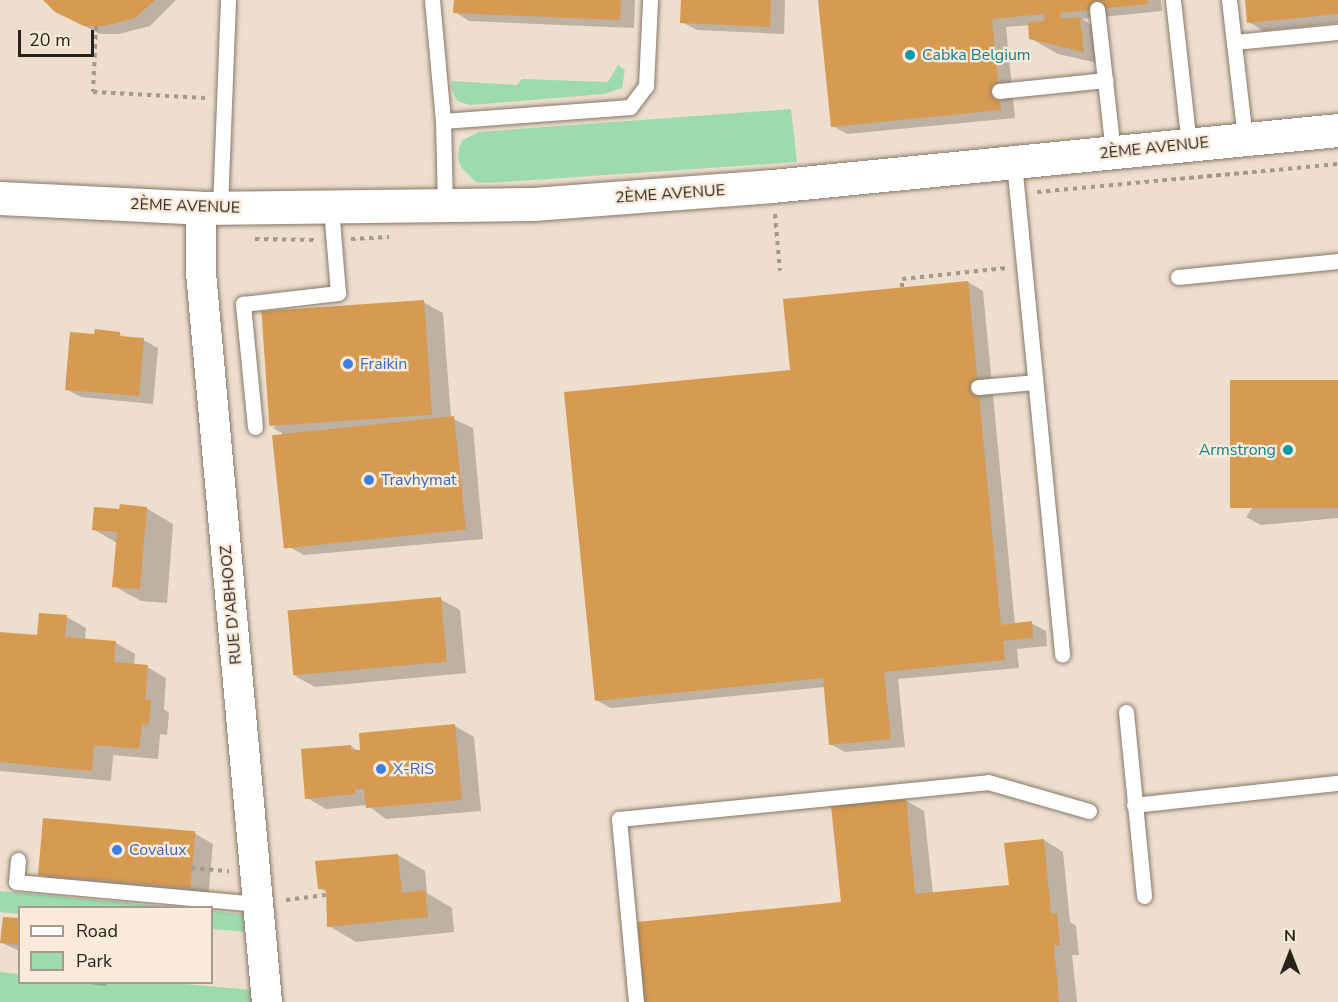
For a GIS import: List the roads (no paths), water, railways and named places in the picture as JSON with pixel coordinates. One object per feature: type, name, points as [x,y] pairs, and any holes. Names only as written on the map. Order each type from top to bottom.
[{"type":"street","name":"2ÈME AVENUE","points":[[0,198],[211,208],[445,207],[533,204],[772,186],[1338,130]]},
{"type":"street","name":"RUE D'ABHOOZ","points":[[211,208],[201,273],[267,1002]]},
{"type":"lane","points":[[211,208],[224,99],[228,0]]},
{"type":"lane","points":[[432,0],[443,121],[445,207]]},
{"type":"lane","points":[[443,121],[630,107],[646,86],[650,0]]},
{"type":"lane","points":[[1173,0],[1190,144]]},
{"type":"lane","points":[[1229,0],[1245,140]]},
{"type":"lane","points":[[1097,9],[1113,152]]},
{"type":"lane","points":[[1233,42],[1338,32]]},
{"type":"lane","points":[[999,91],[1105,80]]},
{"type":"lane","points":[[1014,163],[1062,655]]},
{"type":"lane","points":[[255,427],[243,304],[338,293],[331,208]]},
{"type":"lane","points":[[1178,277],[1338,261]]},
{"type":"lane","points":[[978,387],[1035,382]]},
{"type":"lane","points":[[1126,712],[1144,896]]},
{"type":"lane","points":[[636,1002],[619,819],[988,782],[1089,811]]},
{"type":"lane","points":[[1134,806],[1338,783]]},
{"type":"lane","points":[[18,860],[16,882],[258,904]]},
{"type":"place","name":"Cabka Belgium","points":[[910,55]]},
{"type":"place","name":"Fraikin","points":[[348,364]]},
{"type":"place","name":"Armstrong","points":[[1288,450]]},
{"type":"place","name":"Travhymat","points":[[369,480]]},
{"type":"place","name":"X-RiS","points":[[381,769]]},
{"type":"place","name":"Covalux","points":[[117,850]]}]
